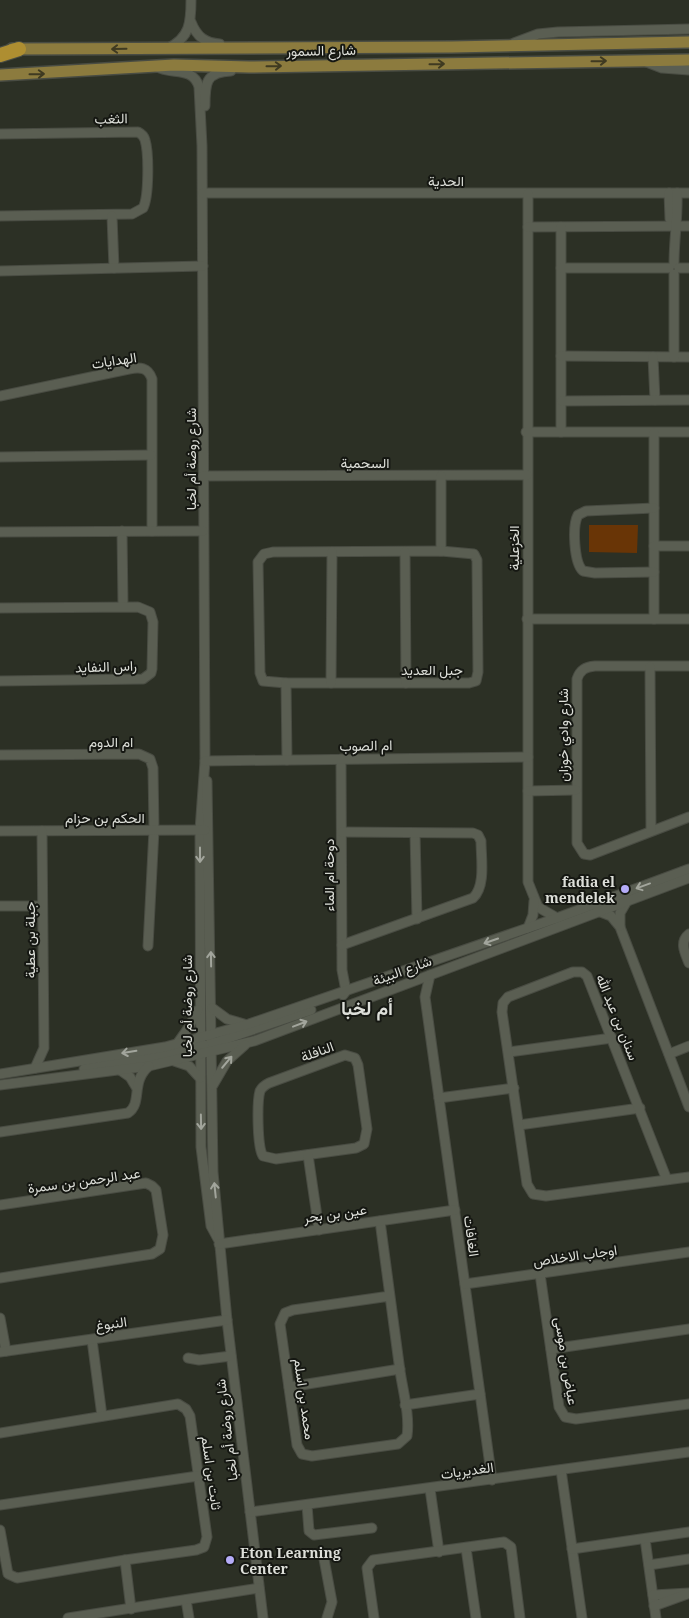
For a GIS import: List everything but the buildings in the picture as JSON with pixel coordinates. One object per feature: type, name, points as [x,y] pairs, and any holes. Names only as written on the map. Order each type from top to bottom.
[{"type":"highway","points":[[0,44],[19,49]]},
{"type":"highway","points":[[0,55],[19,49]]},
{"type":"main road","name":"شارع السمور","points":[[0,48],[506,46],[689,42]]},
{"type":"main road","name":"شارع السمور","points":[[0,75],[64,73],[156,66],[689,60]]},
{"type":"street","points":[[191,0],[191,22],[198,35],[208,42],[260,48]]},
{"type":"street","points":[[168,48],[181,40],[191,22]]},
{"type":"street","name":"شارع السمور","points":[[506,46],[548,32],[689,30]]},
{"type":"street","name":"شارع السمور","points":[[642,60],[662,68],[689,70]]},
{"type":"street","name":"شارع روضة أم لخبا","points":[[156,66],[165,71],[187,73],[196,80],[199,87],[202,146],[205,761],[200,1078],[203,1166],[211,1226],[218,1242]]},
{"type":"street","name":"شارع روضة أم لخبا","points":[[202,146],[205,89],[208,79],[217,72],[240,70],[249,66]]},
{"type":"street","name":"الثغب","points":[[0,134],[134,131],[142,134],[146,146],[145,205],[138,213],[112,216],[0,216]]},
{"type":"street","name":"الحدية","points":[[202,193],[689,193]]},
{"type":"street","points":[[673,193],[670,219],[675,226],[674,357]]},
{"type":"street","name":"الخزعلية","points":[[528,194],[526,432],[528,882],[534,901],[533,915],[528,928]]},
{"type":"street","points":[[112,216],[114,268]]},
{"type":"street","points":[[528,227],[689,226]]},
{"type":"street","points":[[561,228],[561,432]]},
{"type":"street","points":[[0,271],[203,266]]},
{"type":"street","points":[[561,268],[689,268]]},
{"type":"street","points":[[562,356],[689,357]]},
{"type":"street","points":[[654,357],[655,400]]},
{"type":"street","name":"الهدايات","points":[[0,396],[129,369],[144,368],[152,379],[152,531]]},
{"type":"street","points":[[562,401],[689,400]]},
{"type":"street","points":[[526,432],[689,432]]},
{"type":"street","points":[[654,433],[654,619]]},
{"type":"street","points":[[0,457],[151,455]]},
{"type":"street","name":"السحمية","points":[[203,476],[527,474]]},
{"type":"street","points":[[441,476],[441,551]]},
{"type":"street","points":[[654,508],[586,511],[578,515],[576,523],[576,561],[583,571],[595,573],[654,572]]},
{"type":"street","points":[[122,531],[123,606]]},
{"type":"street","points":[[0,532],[204,531]]},
{"type":"street","points":[[654,546],[689,546]]},
{"type":"street","points":[[331,683],[332,552]]},
{"type":"street","points":[[405,552],[406,683]]},
{"type":"street","name":"جبل العديد","points":[[405,552],[472,552],[476,556],[478,677],[476,681],[469,684],[286,683],[266,682],[260,678],[259,559],[268,553],[405,552]]},
{"type":"street","name":"راس النفايد","points":[[0,608],[123,606],[144,608],[152,615],[153,664],[148,676],[138,680],[0,680]]},
{"type":"street","points":[[528,619],[689,619]]},
{"type":"street","name":"شارع وادي خوزان","points":[[689,666],[588,666],[579,673],[577,679],[577,844],[584,854],[596,853],[689,817]]},
{"type":"street","points":[[650,667],[651,832]]},
{"type":"street","points":[[286,683],[287,760]]},
{"type":"street","name":"ام الدوم","points":[[0,755],[140,754],[148,757],[152,768],[154,830]]},
{"type":"street","name":"ام الصوب","points":[[205,761],[528,757]]},
{"type":"street","name":"دوحة ام الماء","points":[[342,759],[342,945],[343,975],[346,991]]},
{"type":"street","name":"شارع وادي خوزان","points":[[528,791],[576,790]]},
{"type":"street","points":[[148,946],[154,830]]},
{"type":"street","name":"شارع روضة أم لخبا","points":[[205,830],[212,1008],[210,1093],[218,1242],[263,1618]]},
{"type":"street","name":"الحكم بن حزام","points":[[0,831],[205,830]]},
{"type":"street","name":"جبلة بن عطية","points":[[35,1068],[44,1048],[42,831]]},
{"type":"street","points":[[342,832],[475,833],[481,841],[481,881],[477,895],[467,902],[342,945]]},
{"type":"street","points":[[415,833],[417,919]]},
{"type":"street","name":"شارع البيئة","points":[[0,1085],[149,1066],[174,1061],[249,1024],[557,918],[689,869]]},
{"type":"street","name":"شارع البيئة","points":[[0,1074],[176,1044],[200,1047],[211,1043],[254,1040],[689,878]]},
{"type":"street","points":[[534,901],[544,912],[557,918]]},
{"type":"street","points":[[620,927],[620,913],[627,901]]},
{"type":"street","points":[[0,906],[42,906]]},
{"type":"street","points":[[598,911],[611,916],[620,927],[689,1107]]},
{"type":"street","points":[[689,934],[685,937],[683,945],[689,963]]},
{"type":"street","name":"سنان بن عبد الله","points":[[667,1180],[587,976],[582,972],[573,972],[512,994],[505,1000],[502,1012],[527,1184],[533,1194],[539,1196],[667,1180],[689,1177]]},
{"type":"street","name":"الغافات","points":[[430,975],[424,997],[492,1480]]},
{"type":"street","points":[[408,982],[418,988],[424,997]]},
{"type":"street","points":[[211,1043],[336,1000],[346,991]]},
{"type":"street","points":[[176,1044],[190,1027],[200,1002]]},
{"type":"street","points":[[212,1008],[227,1020],[249,1024]]},
{"type":"street","points":[[509,1052],[612,1038]]},
{"type":"street","points":[[210,1093],[217,1076],[227,1061],[239,1049],[254,1040]]},
{"type":"street","points":[[669,1054],[689,1046]]},
{"type":"street","points":[[55,1078],[68,1072],[200,1047]]},
{"type":"street","points":[[44,1048],[52,1059],[64,1064]]},
{"type":"street","name":"النافلة","points":[[341,1056],[352,1056],[358,1064],[366,1140],[356,1148],[308,1155],[271,1160],[263,1156],[259,1147],[259,1097],[262,1088],[269,1082],[341,1056]]},
{"type":"street","points":[[174,1061],[189,1066],[200,1078]]},
{"type":"street","points":[[0,1132],[128,1113],[135,1105],[136,1087],[140,1075],[149,1066]]},
{"type":"street","points":[[120,1070],[130,1076],[136,1087]]},
{"type":"street","points":[[439,1098],[514,1088]]},
{"type":"street","points":[[519,1126],[640,1108]]},
{"type":"street","points":[[308,1155],[319,1230]]},
{"type":"street","name":"عبد الرحمن بن سمرة","points":[[0,1206],[146,1183],[156,1190],[163,1240],[160,1249],[152,1254],[0,1278]]},
{"type":"street","name":"عين بن بحر","points":[[218,1242],[319,1230],[455,1210]]},
{"type":"street","name":"محمد بن اسلم","points":[[380,1221],[405,1405],[408,1432],[402,1442],[307,1456],[302,1454],[297,1445],[280,1324],[285,1313],[293,1310],[390,1296]]},
{"type":"street","name":"اوجاب الاخلاص","points":[[465,1284],[689,1252]]},
{"type":"street","name":"عياض بن موسى","points":[[540,1274],[559,1408],[564,1417],[576,1419],[689,1404]]},
{"type":"street","points":[[0,1318],[3,1351]]},
{"type":"street","name":"النبوغ","points":[[3,1351],[227,1320]]},
{"type":"street","points":[[551,1349],[689,1329]]},
{"type":"street","points":[[92,1340],[102,1416]]},
{"type":"street","points":[[188,1358],[199,1360],[231,1356]]},
{"type":"street","points":[[289,1387],[400,1369]]},
{"type":"street","points":[[405,1405],[480,1394]]},
{"type":"street","name":"ثابت بن اسلم","points":[[0,1433],[178,1404],[186,1409],[190,1416],[207,1536],[204,1547],[196,1550],[17,1578],[8,1574],[0,1530]]},
{"type":"street","name":"الغديريات","points":[[250,1512],[431,1489],[689,1452]]},
{"type":"street","points":[[561,1470],[582,1618]]},
{"type":"street","points":[[0,1505],[198,1476]]},
{"type":"street","points":[[431,1489],[441,1551]]},
{"type":"street","points":[[307,1505],[309,1531],[314,1535],[372,1528]]},
{"type":"street","points":[[572,1549],[689,1532]]},
{"type":"street","points":[[645,1539],[656,1618]]},
{"type":"street","points":[[374,1618],[367,1568],[370,1562],[504,1542],[509,1545],[520,1618]]},
{"type":"street","points":[[466,1548],[476,1618]]},
{"type":"street","points":[[324,1559],[332,1602],[327,1618]]},
{"type":"street","points":[[649,1565],[689,1559]]},
{"type":"street","points":[[125,1560],[131,1608]]},
{"type":"street","points":[[68,1618],[259,1588]]},
{"type":"street","points":[[653,1595],[671,1592],[688,1594]]},
{"type":"street","points":[[654,1606],[688,1594]]},
{"type":"street","points":[[186,1600],[189,1618]]},
{"type":"shaded area","points":[[589,525],[638,525],[637,553],[589,552]]},
{"type":"place","name":"fadia el mendelek","points":[[625,889]]},
{"type":"place","name":"Eton Learning Center","points":[[230,1560]]},
{"type":"district","name":"أم لخبا","points":[[367,1008]]}]
